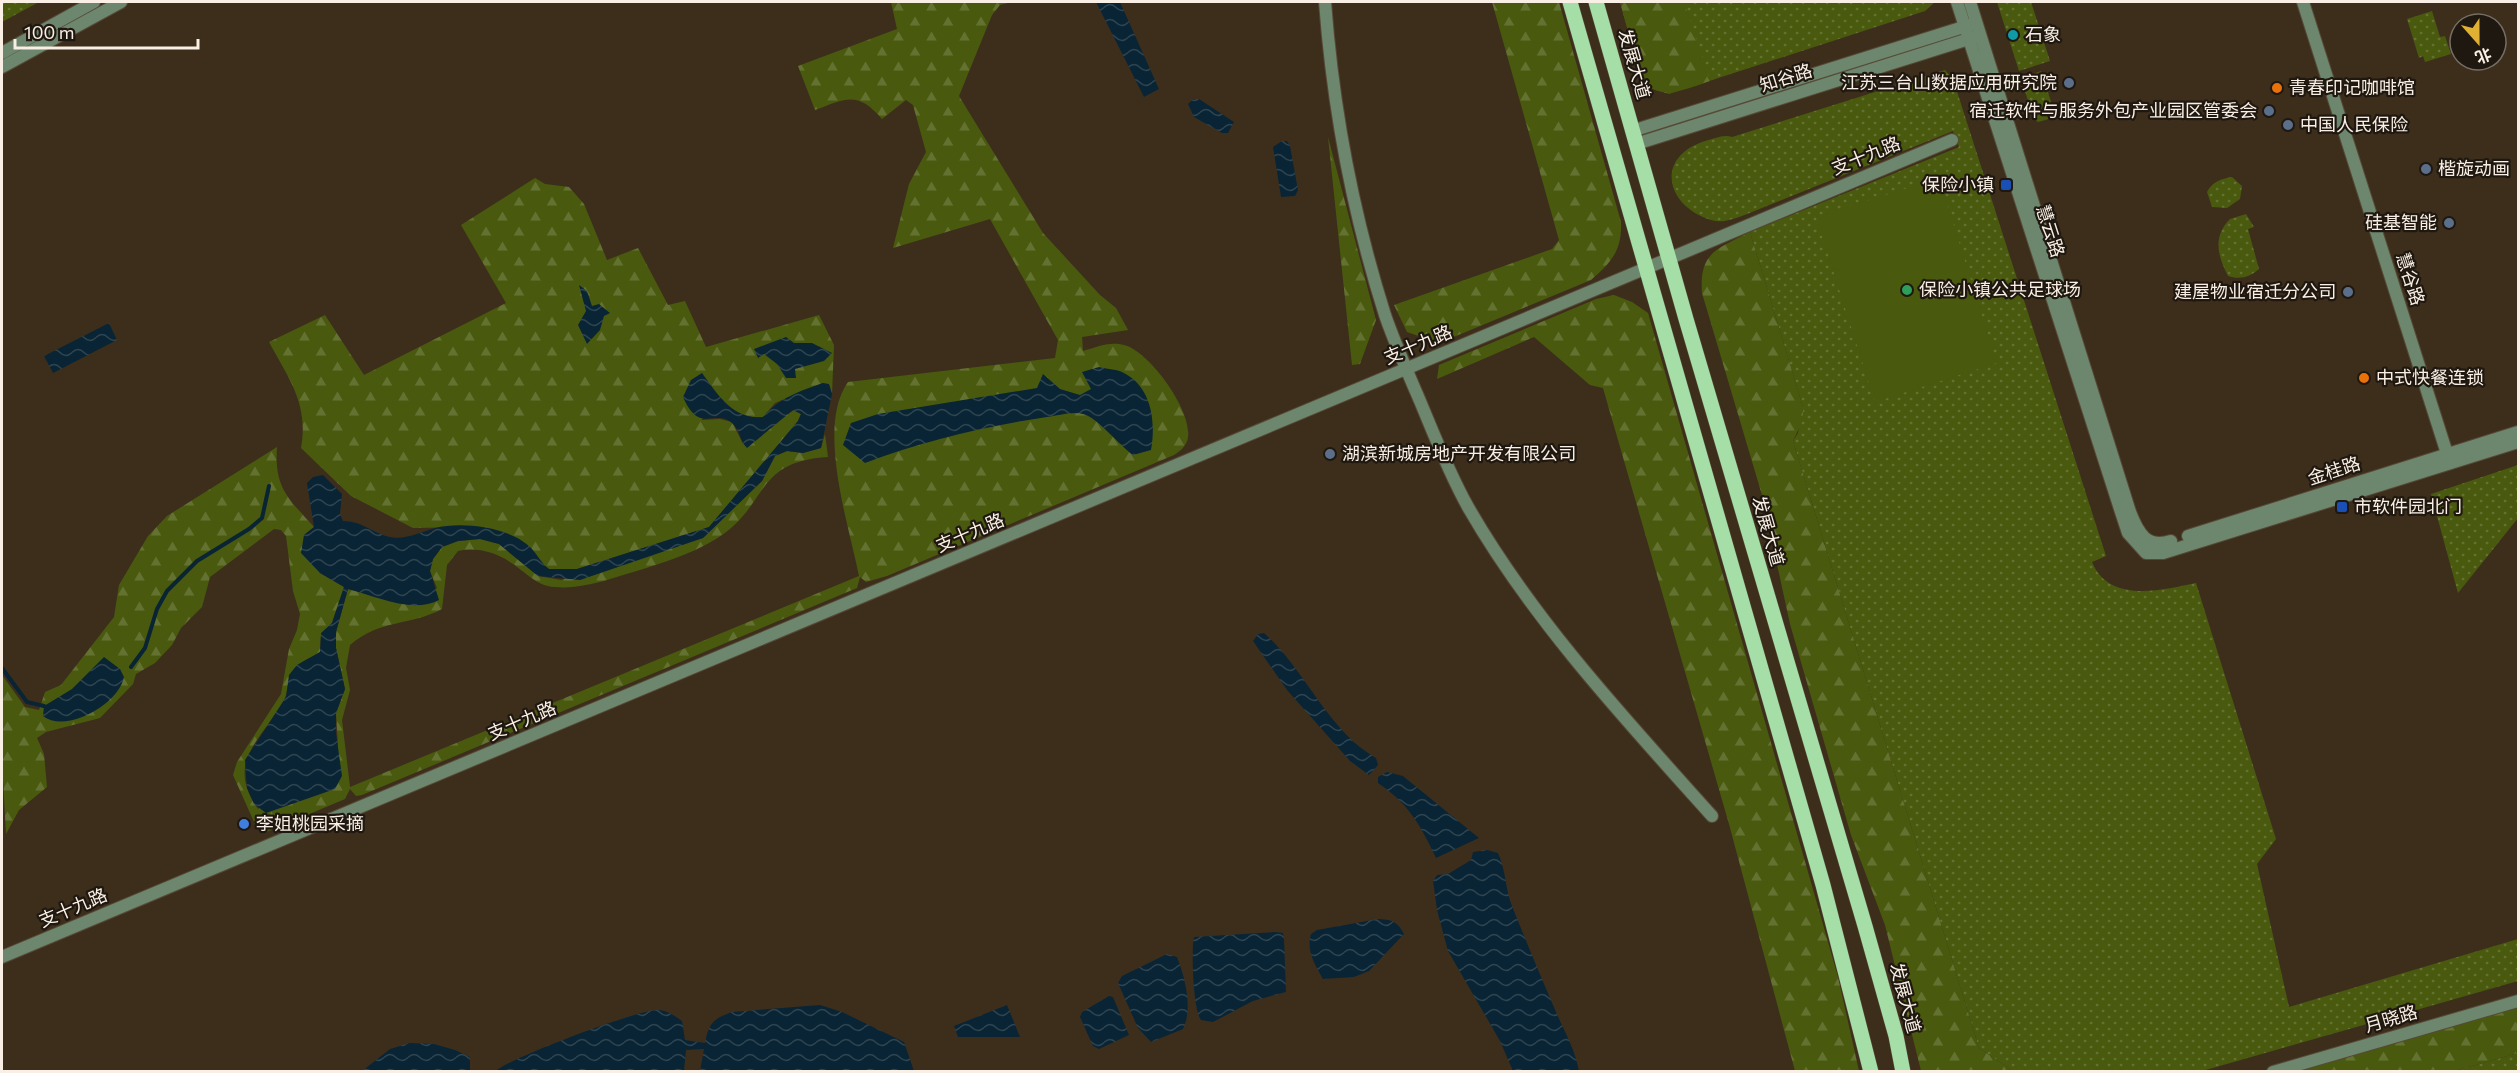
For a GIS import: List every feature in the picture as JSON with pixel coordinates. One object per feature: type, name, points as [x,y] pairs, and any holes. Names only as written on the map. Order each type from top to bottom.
[{"type":"main road","points":[[1570,2],[1823,885],[1871,1071]]},
{"type":"main road","name":"发展大道","points":[[1596,2],[1668,259],[1865,926],[1896,1036],[1903,1071]]},
{"type":"street","points":[[2,52],[94,2]]},
{"type":"street","points":[[2,67],[121,2]]},
{"type":"street","points":[[1325,2],[1341,129],[1356,214],[1386,317],[1440,449],[1467,505],[1490,542],[1592,678],[1712,816]]},
{"type":"street","name":"慧云路","points":[[1957,2],[2128,532],[2146,553],[2161,549]]},
{"type":"street","name":"慧云路","points":[[1970,2],[2130,512],[2137,530],[2149,543],[2161,549]]},
{"type":"street","name":"慧谷路","points":[[2303,2],[2449,459]]},
{"type":"street","name":"知谷路","points":[[1634,138],[1979,29]]},
{"type":"street","name":"支十九路","points":[[2,957],[1952,140]]},
{"type":"street","name":"金桂路","points":[[2449,459],[2518,432]]},
{"type":"street","name":"金桂路","points":[[2161,549],[2449,459],[2518,442]]},
{"type":"street","name":"月晓路","points":[[2273,1071],[2518,1001]]},
{"type":"green space","points":[[2,2],[39,2],[2,22]]},
{"type":"green space","points":[[891,2],[1012,2],[1000,5],[992,15],[959,96],[1043,233],[1100,295],[1116,308],[1128,330],[1082,337],[1083,351],[1103,345],[1119,344],[1134,350],[1145,358],[1167,383],[1183,412],[1188,437],[1181,450],[1174,455],[887,576],[866,582],[860,577],[857,588],[362,795],[356,796],[350,789],[345,799],[264,833],[255,824],[233,775],[237,762],[281,694],[289,649],[297,630],[300,614],[293,591],[286,536],[281,530],[274,529],[210,577],[202,607],[181,628],[172,645],[155,663],[136,674],[133,684],[100,718],[46,732],[37,738],[44,754],[47,787],[19,810],[6,834],[2,760],[2,675],[25,707],[39,710],[45,692],[61,685],[114,617],[119,585],[148,536],[167,516],[277,447],[278,473],[285,492],[314,527],[304,535],[320,573],[344,587],[332,623],[321,636],[320,652],[302,662],[294,670],[284,700],[250,751],[245,777],[248,792],[258,809],[338,747],[336,713],[345,689],[336,648],[336,632],[348,589],[406,604],[437,588],[430,571],[433,559],[442,547],[458,541],[480,539],[499,544],[538,576],[561,580],[703,538],[762,481],[775,456],[787,451],[803,453],[821,448],[825,434],[828,457],[805,460],[788,466],[775,475],[737,523],[722,535],[696,550],[652,566],[593,584],[555,587],[537,582],[507,560],[491,553],[475,550],[458,551],[447,565],[442,609],[373,631],[350,645],[346,668],[350,690],[342,720],[350,787],[859,576],[843,504],[835,450],[835,424],[839,401],[848,382],[1055,358],[1058,340],[990,219],[893,248],[909,184],[926,152],[913,105],[906,100],[882,119],[866,104],[852,100],[836,102],[815,110],[798,66],[897,29]]},
{"type":"green space","points":[[1492,2],[1559,2],[1621,222],[1620,240],[1610,261],[1591,280],[1439,343],[1407,332],[1394,305],[1552,249],[1559,240]]},
{"type":"green space","points":[[1620,2],[1935,2],[1925,11],[1669,94],[1647,87],[1641,78]]},
{"type":"green space","points":[[1620,2],[1684,2],[1710,81],[1673,92],[1664,92],[1648,86],[1641,78]]},
{"type":"green space","points":[[1997,2],[2031,2],[2050,61],[2019,71]]},
{"type":"green space","points":[[2432,11],[2440,37],[2445,36],[2448,55],[2425,62],[2423,56],[2419,58],[2407,19]]},
{"type":"green space","points":[[1945,70],[1953,79],[2106,556],[2092,562],[2100,575],[2111,584],[2123,589],[2153,591],[2196,583],[2276,839],[2257,864],[2289,1007],[2518,939],[2518,981],[2202,1071],[2013,1071],[1979,1048],[1793,441],[1798,433],[1803,407],[1750,232],[1959,147],[1953,131],[1725,221],[1711,220],[1696,214],[1684,205],[1676,194],[1672,182],[1672,170],[1678,159],[1689,149],[1705,141],[1722,136],[1732,137]]},
{"type":"green space","points":[[2041,71],[2056,117],[2038,122],[2033,117],[2021,78]]},
{"type":"green space","points":[[1328,137],[1376,320],[1360,364],[1352,365]]},
{"type":"green space","points":[[2232,177],[2242,186],[2240,199],[2227,208],[2212,207],[2207,192],[2209,188],[2218,181]]},
{"type":"green space","points":[[535,178],[545,184],[569,187],[584,204],[607,260],[638,248],[668,305],[685,301],[706,347],[819,315],[834,345],[832,394],[829,385],[823,383],[775,403],[763,417],[752,417],[735,410],[720,398],[702,374],[702,420],[720,419],[732,422],[743,444],[794,410],[801,414],[798,421],[709,527],[577,569],[549,569],[537,559],[531,548],[462,527],[413,528],[351,496],[301,448],[303,432],[300,405],[290,380],[269,342],[325,315],[364,375],[506,303],[461,225]]},
{"type":"green space","name":"保险小镇公共足球场","points":[[1939,178],[1997,363],[1875,402],[1816,217]]},
{"type":"green space","points":[[2246,214],[2254,227],[2248,229],[2259,269],[2245,277],[2237,278],[2228,276],[2221,261],[2218,246],[2221,232],[2230,219]]},
{"type":"green space","points":[[1750,232],[1803,407],[1803,420],[1793,441],[1979,1048],[2013,1071],[1921,1071],[1885,925],[1851,835],[1790,624],[1762,495],[1702,293],[1702,279],[1707,260],[1720,248]]},
{"type":"green space","points":[[1614,295],[1632,302],[1648,313],[1838,977],[1859,1071],[1795,1071],[1729,824],[1603,388],[1590,385],[1534,337],[1437,379],[1439,365],[1596,299]]},
{"type":"green space","points":[[2518,465],[2518,518],[2458,593],[2431,494]]},
{"type":"green space","points":[[2518,1006],[2518,1053],[2454,1071],[2289,1072]]},
{"type":"green space","points":[[2518,1053],[2518,1071],[2454,1071]]},
{"type":"water","points":[[1096,2],[1120,2],[1159,89],[1144,97]]},
{"type":"water","points":[[1193,99],[1199,99],[1234,122],[1228,133],[1222,133],[1194,117],[1188,104]]},
{"type":"water","points":[[1282,141],[1287,141],[1290,146],[1298,190],[1295,196],[1281,197],[1273,147]]},
{"type":"water","points":[[579,285],[587,291],[592,306],[599,304],[610,313],[604,316],[600,330],[587,344],[578,325],[586,311]]},
{"type":"water","points":[[109,323],[117,340],[53,373],[44,356]]},
{"type":"water","points":[[786,337],[794,343],[812,343],[832,353],[824,361],[795,369],[796,378],[786,378],[777,364],[764,354],[758,358],[754,349]]},
{"type":"water","points":[[1099,367],[1122,372],[1132,378],[1146,395],[1153,428],[1151,450],[1133,455],[1095,420],[1083,414],[1074,413],[954,435],[865,463],[843,445],[851,423],[878,414],[1037,388],[1043,374],[1060,389],[1080,395],[1091,389],[1082,372]]},
{"type":"water","points":[[702,373],[727,404],[752,417],[763,417],[783,400],[798,392],[823,383],[829,384],[832,394],[821,448],[803,453],[787,451],[775,456],[762,481],[703,538],[580,580],[538,576],[499,544],[480,539],[458,541],[442,547],[433,559],[430,571],[439,600],[428,604],[406,605],[348,589],[336,632],[336,648],[345,689],[336,713],[336,733],[342,776],[335,789],[266,813],[254,804],[247,788],[245,760],[286,697],[289,675],[297,665],[320,652],[321,633],[332,623],[344,587],[320,573],[301,553],[304,535],[314,527],[307,483],[313,477],[323,475],[342,494],[340,514],[343,521],[357,523],[390,537],[413,535],[446,526],[486,528],[511,535],[522,541],[549,569],[577,569],[709,527],[798,421],[801,414],[793,410],[747,448],[733,424],[720,418],[702,418],[689,409],[683,397],[691,380]]},
{"type":"water","points":[[1264,633],[1292,664],[1344,732],[1376,758],[1378,765],[1369,775],[1350,761],[1287,690],[1253,641],[1258,634]]},
{"type":"water","points":[[104,657],[120,669],[124,677],[112,697],[102,706],[77,719],[53,721],[43,716],[44,706],[72,689]]},
{"type":"water","points":[[1387,772],[1403,776],[1479,838],[1436,858],[1413,816],[1398,799],[1378,783],[1378,777]]},
{"type":"water","points":[[1487,850],[1498,853],[1512,906],[1572,1048],[1579,1071],[1513,1071],[1500,1041],[1448,951],[1437,910],[1433,881],[1437,875],[1448,874],[1471,860],[1473,852]]},
{"type":"water","points":[[1378,919],[1394,922],[1404,934],[1369,971],[1354,977],[1323,979],[1310,952],[1311,934],[1317,930]]},
{"type":"water","points":[[1283,933],[1284,938],[1286,992],[1253,1001],[1213,1022],[1201,1020],[1193,980],[1194,937]]},
{"type":"water","points":[[1167,954],[1177,957],[1183,974],[1188,1003],[1186,1021],[1183,1029],[1151,1042],[1138,1028],[1118,983],[1122,976]]},
{"type":"water","points":[[1109,996],[1113,997],[1129,1035],[1099,1049],[1093,1046],[1080,1017],[1082,1012]]},
{"type":"water","points":[[820,1005],[842,1012],[904,1042],[914,1071],[700,1071],[704,1049],[686,1050],[684,1071],[496,1071],[546,1047],[646,1012],[658,1010],[671,1014],[682,1021],[685,1040],[705,1043],[712,1023],[732,1012]]},
{"type":"water","points":[[1007,1005],[1020,1037],[958,1037],[954,1026]]},
{"type":"water","points":[[410,1043],[434,1044],[470,1057],[470,1071],[362,1071],[390,1049]]},
{"type":"waterway","points":[[131,667],[145,648],[157,609],[167,591],[197,561],[249,529],[262,518],[269,486]]},
{"type":"waterway","points":[[2,668],[27,702],[44,706]]},
{"type":"place","name":"石象","points":[[2013,35]]},
{"type":"place","name":"江苏三台山数据应用研究院","points":[[2069,83]]},
{"type":"place","name":"青春印记咖啡馆","points":[[2277,88]]},
{"type":"place","name":"宿迁软件与服务外包产业园区管委会","points":[[2269,111]]},
{"type":"place","name":"中国人民保险","points":[[2288,125]]},
{"type":"place","name":"楷旋动画","points":[[2426,169]]},
{"type":"place","name":"保险小镇","points":[[2006,185]]},
{"type":"place","name":"硅基智能","points":[[2449,223]]},
{"type":"place","name":"保险小镇公共足球场","points":[[1907,290]]},
{"type":"place","name":"建屋物业宿迁分公司","points":[[2348,292]]},
{"type":"place","name":"中式快餐连锁","points":[[2364,378]]},
{"type":"place","name":"湖滨新城房地产开发有限公司","points":[[1330,454]]},
{"type":"place","name":"市软件园北门","points":[[2342,507]]},
{"type":"place","name":"李姐桃园采摘","points":[[244,824]]}]
